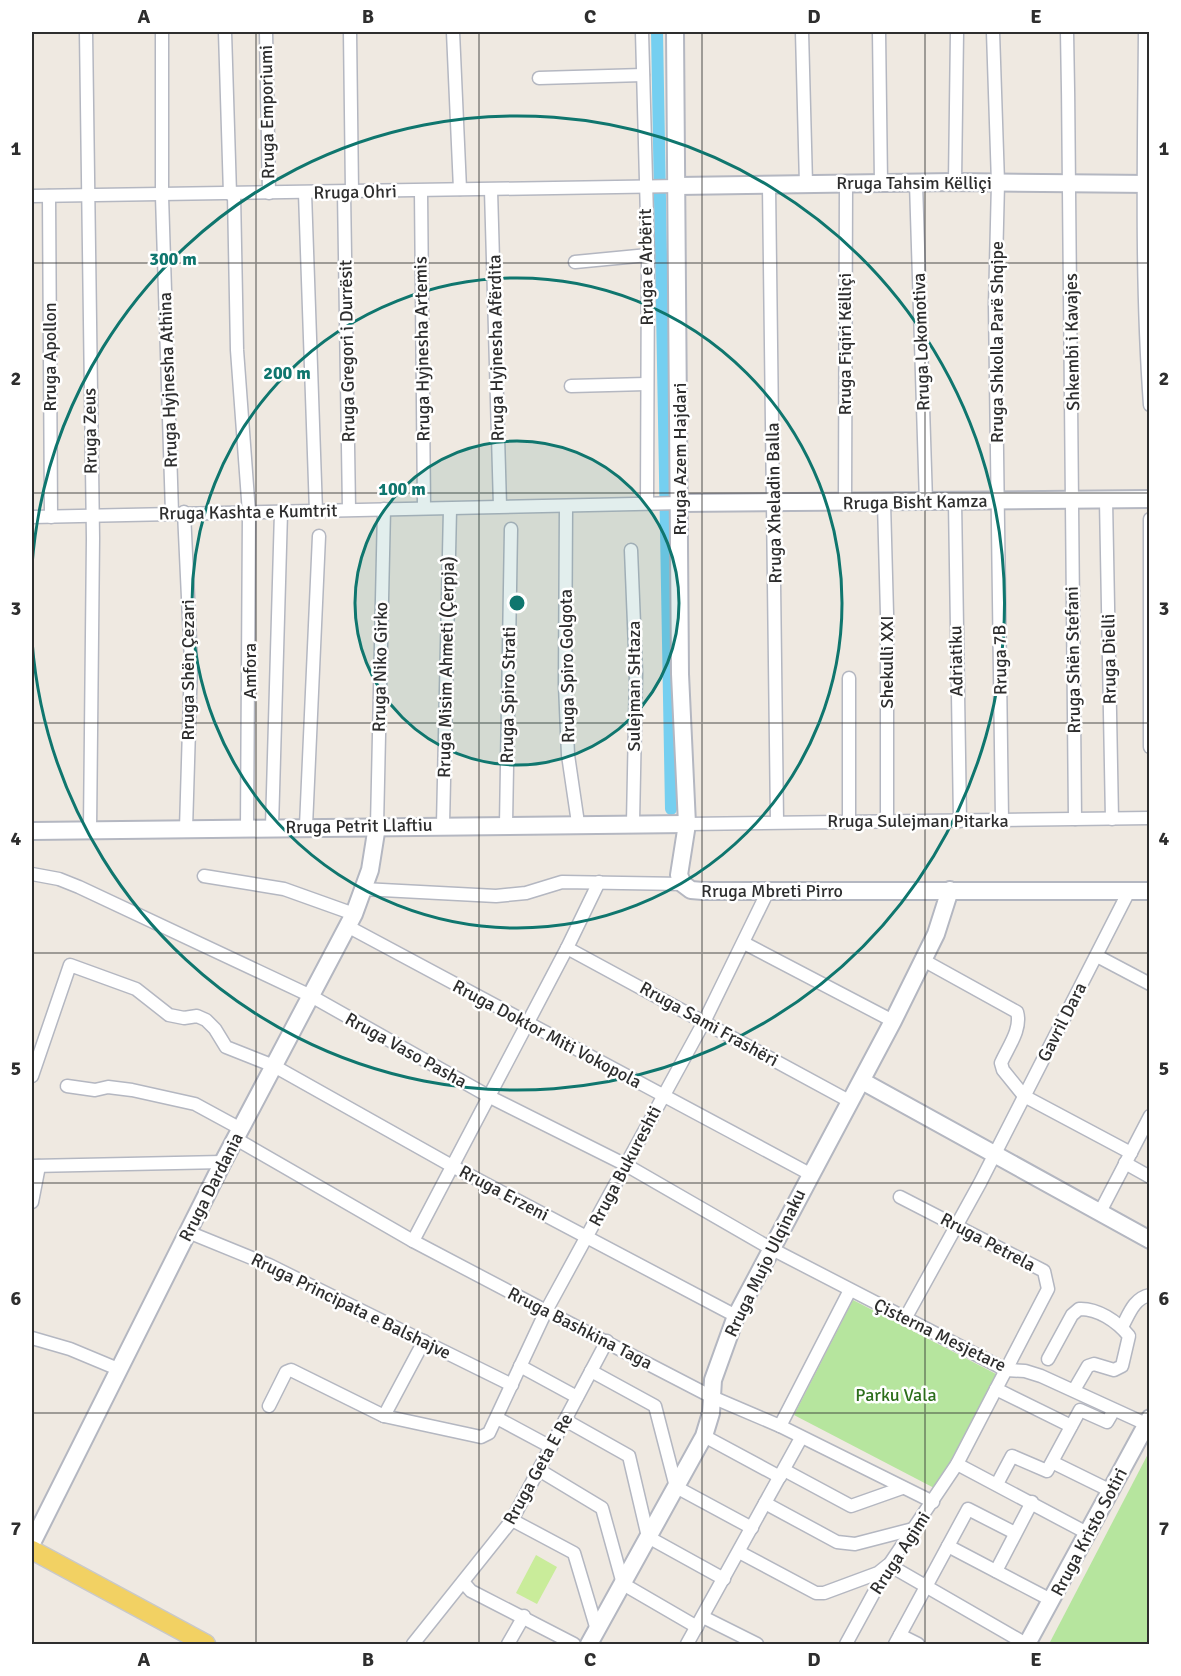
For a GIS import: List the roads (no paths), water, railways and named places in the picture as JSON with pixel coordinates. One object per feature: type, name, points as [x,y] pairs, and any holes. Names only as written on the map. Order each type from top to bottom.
[{"type":"main road","points":[[32,1550],[206,1644]]},
{"type":"street","name":"Rruga Zeus","points":[[86,32],[91,516],[90,830]]},
{"type":"street","name":"Rruga Hyjnesha Athina","points":[[162,32],[162,196],[178,513]]},
{"type":"street","name":"Amfora","points":[[225,32],[237,350],[249,513],[247,828]]},
{"type":"street","name":"Rruga Emporiumi","points":[[266,32],[269,193]]},
{"type":"street","name":"Rruga Gregori i Durrësit","points":[[349,509],[350,32]]},
{"type":"street","points":[[453,32],[460,189]]},
{"type":"street","name":"Rruga e Arbërit","points":[[642,32],[648,187],[646,384],[651,503]]},
{"type":"street","name":"Rruga Azem Hajdari","points":[[675,32],[677,503],[680,674],[687,824],[679,874],[683,884]]},
{"type":"street","points":[[802,32],[806,184]]},
{"type":"street","points":[[879,32],[880,183]]},
{"type":"street","points":[[955,182],[957,32]]},
{"type":"street","name":"Rruga Shkolla Parë Shqipe","points":[[993,32],[998,183],[997,501]]},
{"type":"street","name":"Shkembi i Kavajes","points":[[1067,32],[1073,425],[1070,501]]},
{"type":"street","points":[[1144,32],[1149,405]]},
{"type":"street","points":[[539,78],[643,75]]},
{"type":"street","name":"Rruga Tahsim Këlliçi","points":[[675,187],[955,182],[1146,184]]},
{"type":"street","name":"Rruga Lokomotiva","points":[[916,183],[926,501]]},
{"type":"street","name":"Rruga Fiqiri Këlliçi","points":[[845,504],[846,184]]},
{"type":"street","name":"Rruga Xheladin Balla","points":[[769,186],[777,821]]},
{"type":"street","name":"Rruga Ohri","points":[[32,196],[162,196],[675,187]]},
{"type":"street","name":"Rruga Hyjnesha Afërdita","points":[[491,190],[500,506]]},
{"type":"street","name":"Rruga Hyjnesha Artemis","points":[[421,191],[424,508]]},
{"type":"street","points":[[305,193],[316,512]]},
{"type":"street","name":"Rruga Apollon","points":[[49,196],[51,517]]},
{"type":"street","points":[[574,262],[648,255]]},
{"type":"street","points":[[571,386],[646,384]]},
{"type":"street","name":"Rruga Bisht Kamza","points":[[677,503],[845,504],[1149,499]]},
{"type":"street","name":"Rruga Dielli","points":[[1106,500],[1112,819]]},
{"type":"street","name":"Adriatiku","points":[[955,501],[960,821]]},
{"type":"street","name":"Rruga 7B","points":[[997,501],[1002,820]]},
{"type":"street","name":"Rruga Shën Stefani","points":[[1070,501],[1075,819]]},
{"type":"street","name":"Rruga Kashta e Kumtrit","points":[[32,517],[677,503]]},
{"type":"street","name":"Shekulli XXI","points":[[884,503],[887,614],[887,821]]},
{"type":"street","name":"Rruga Spiro Golgota","points":[[566,507],[564,685],[568,755],[578,823]]},
{"type":"street","name":"Rruga Niko Girko","points":[[377,826],[384,509]]},
{"type":"street","name":"Rruga Misim Ahmeti (Çerpja)","points":[[442,825],[450,509]]},
{"type":"street","name":"Rruga Shën Çezari","points":[[178,513],[191,662],[186,829]]},
{"type":"street","points":[[272,827],[281,513]]},
{"type":"street","points":[[1149,519],[1149,747]]},
{"type":"street","name":"Rruga Spiro Strati","points":[[506,825],[511,529]]},
{"type":"street","points":[[306,826],[319,536]]},
{"type":"street","name":"Sulejman SHtaza","points":[[631,550],[636,673],[633,823]]},
{"type":"street","points":[[849,678],[849,821]]},
{"type":"street","name":"Rruga Sulejman Pitarka","points":[[687,824],[777,821],[1149,818]]},
{"type":"street","name":"Rruga Petrit Llaftiu","points":[[32,831],[578,823],[687,824]]},
{"type":"street","name":"Rruga Dardania","points":[[32,1543],[223,1162],[351,920],[370,870],[377,826]]},
{"type":"street","name":"Rruga Vaso Pasha","points":[[32,876],[59,879],[80,887],[311,996],[490,1097],[626,1165],[770,1248]]},
{"type":"street","points":[[204,876],[284,889],[351,920]]},
{"type":"street","name":"Rruga Mbreti Pirro","points":[[363,889],[496,896],[526,893],[562,882],[599,882],[683,884],[692,890],[1149,891]]},
{"type":"street","points":[[412,1241],[490,1097],[599,882]]},
{"type":"street","name":"Rruga Mujo Ulqinaku","points":[[593,1637],[704,1436],[711,1413],[713,1380],[736,1316],[770,1248],[893,1021],[936,934],[950,890]]},
{"type":"street","name":"Rruga Bukureshti","points":[[384,1416],[481,1437],[489,1433],[546,1311],[705,1020],[768,891]]},
{"type":"street","name":"Gavril Dara","points":[[906,1317],[995,1154],[1130,891]]},
{"type":"street","name":"Rruga Doktor Miti Vokopola","points":[[351,920],[526,1023],[810,1174]]},
{"type":"street","points":[[744,943],[893,1021]]},
{"type":"street","name":"Rruga Sami Frashëri","points":[[567,948],[705,1020],[851,1102]]},
{"type":"street","points":[[1097,956],[1149,984]]},
{"type":"street","points":[[923,960],[1017,1012],[1018,1028],[1001,1063],[1003,1070],[1024,1096],[1128,1158],[1149,1176]]},
{"type":"street","name":"Rruga Erzeni","points":[[32,1076],[70,965],[136,988],[169,1015],[184,1018],[197,1016],[215,1029],[226,1047],[274,1066],[453,1166],[736,1316]]},
{"type":"street","points":[[862,1081],[1149,1240]]},
{"type":"street","name":"Rruga Bashkina Taga","points":[[67,1086],[96,1090],[108,1087],[132,1090],[195,1104],[238,1134],[412,1241],[712,1397],[780,1426],[933,1502]]},
{"type":"street","points":[[1100,1212],[1149,1116]]},
{"type":"street","points":[[32,1202],[35,1166],[223,1162]]},
{"type":"street","name":"Rruga Petrela","points":[[900,1197],[1044,1271],[1048,1281],[1048,1289],[957,1464]]},
{"type":"street","name":"Rruga Principata e Balshajve","points":[[188,1232],[269,1265],[512,1385]]},
{"type":"street","name":"Çisterna Mesjetare","points":[[770,1248],[1006,1371],[1025,1371],[1074,1390],[1114,1410],[1148,1421]]},
{"type":"street","points":[[780,1426],[850,1290]]},
{"type":"street","points":[[1122,1327],[1134,1304],[1142,1297],[1149,1295]]},
{"type":"street","points":[[1048,1359],[1072,1315],[1079,1309],[1091,1308],[1122,1327],[1129,1336],[1122,1366],[1114,1370],[1094,1364],[1088,1366],[1074,1390]]},
{"type":"street","points":[[32,1338],[70,1349],[118,1369]]},
{"type":"street","points":[[268,1406],[286,1372],[291,1370],[384,1416],[424,1341]]},
{"type":"street","name":"Rruga Geta E Re","points":[[413,1644],[512,1520],[607,1341]]},
{"type":"street","points":[[520,1366],[577,1397]]},
{"type":"street","points":[[591,1371],[655,1406],[676,1487],[752,1528]]},
{"type":"street","points":[[996,1389],[1071,1426]]},
{"type":"street","points":[[997,1484],[1012,1456],[1047,1471],[1054,1463],[1080,1410],[1107,1422],[1114,1410]]},
{"type":"street","points":[[497,1418],[551,1447]]},
{"type":"street","points":[[565,1420],[629,1456],[648,1537],[724,1579]]},
{"type":"street","name":"Rruga Kristo Sotiri","points":[[1027,1644],[1148,1421]]},
{"type":"street","points":[[704,1436],[851,1506],[902,1488]]},
{"type":"street","points":[[687,1644],[801,1438]]},
{"type":"street","points":[[1054,1463],[1111,1491]]},
{"type":"street","points":[[957,1464],[1087,1533]]},
{"type":"street","name":"Rruga Agimi","points":[[846,1644],[889,1565],[957,1464]]},
{"type":"street","points":[[539,1470],[602,1508],[622,1584],[700,1622],[758,1644]]},
{"type":"street","points":[[996,1571],[1032,1502]]},
{"type":"street","points":[[765,1503],[837,1542],[855,1544],[913,1528]]},
{"type":"street","points":[[918,1644],[898,1640],[968,1509],[1015,1533]]},
{"type":"street","points":[[512,1520],[574,1553],[593,1637]]},
{"type":"street","points":[[948,1546],[1051,1600]]},
{"type":"street","points":[[739,1552],[816,1593],[824,1593],[878,1573],[889,1565],[1027,1644]]},
{"type":"street","points":[[463,1582],[471,1591],[524,1616],[572,1644]]},
{"type":"street","points":[[508,1644],[524,1616]]},
{"type":"waterway","points":[[657,32],[671,809]]},
{"type":"park label","name":"Parku Vala","points":[[896,1395]]}]
